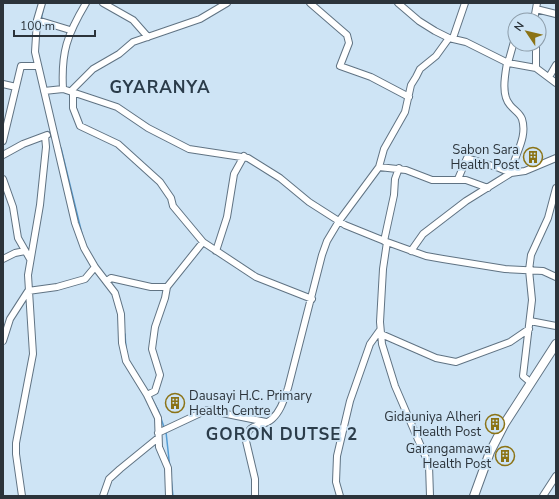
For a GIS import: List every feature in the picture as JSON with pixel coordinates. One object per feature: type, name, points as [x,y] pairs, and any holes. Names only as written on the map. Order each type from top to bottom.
[{"type":"street","points":[[42,3],[37,20],[35,52],[53,133],[79,236],[95,267],[109,279],[115,293],[121,314],[122,343],[126,362],[147,395],[158,418],[158,436],[162,455],[168,468],[169,496]]},
{"type":"street","points":[[60,89],[62,61],[70,30],[86,3]]},
{"type":"street","points":[[103,3],[133,20],[148,37]]},
{"type":"street","points":[[227,3],[200,19],[133,42],[119,54],[104,61],[93,69],[72,92],[74,108],[80,126],[118,144],[160,182],[171,198],[174,206],[203,242],[256,277],[312,298]]},
{"type":"street","points":[[310,3],[347,35],[349,43],[340,66],[371,77],[409,97]]},
{"type":"street","points":[[398,3],[419,21],[451,38],[466,42],[508,63],[536,68],[556,83]]},
{"type":"street","points":[[255,496],[255,480],[246,441],[247,436],[252,426],[272,420],[280,409],[288,388],[322,255],[327,241],[339,221],[379,167],[384,149],[405,112],[411,85],[420,69],[436,56],[451,38],[465,3]]},
{"type":"street","points":[[536,6],[556,14]]},
{"type":"street","points":[[37,20],[70,30]]},
{"type":"street","points":[[511,52],[505,81],[507,101],[519,115],[522,126],[522,143],[511,173]]},
{"type":"street","points":[[536,52],[536,68]]},
{"type":"street","points":[[549,77],[556,65]]},
{"type":"street","points":[[3,141],[21,66],[38,66]]},
{"type":"street","points":[[3,84],[16,87]]},
{"type":"street","points":[[44,91],[60,89],[117,106],[148,128],[189,149],[244,156],[280,178],[309,202],[339,221],[386,242],[411,251],[443,259],[505,269],[543,271],[556,277]]},
{"type":"street","points":[[3,155],[23,144],[53,133]]},
{"type":"street","points":[[22,496],[16,454],[16,443],[33,354],[34,338],[28,291],[30,259],[40,205],[46,146],[45,136]]},
{"type":"street","points":[[216,251],[227,217],[234,174],[244,156]]},
{"type":"street","points":[[458,179],[467,158],[511,173]]},
{"type":"street","points":[[411,251],[423,234],[466,201],[511,173],[525,171],[556,158]]},
{"type":"street","points":[[379,167],[399,168],[432,180],[458,179],[488,188]]},
{"type":"street","points":[[399,168],[395,179],[394,195],[386,242],[380,332],[394,386],[429,465],[430,496]]},
{"type":"street","points":[[3,179],[13,207],[18,238],[30,259]]},
{"type":"street","points":[[530,382],[523,376],[532,300],[529,270],[531,255],[548,218],[556,188]]},
{"type":"street","points":[[147,395],[155,391],[160,375],[152,349],[156,327],[167,287],[203,242]]},
{"type":"street","points":[[3,259],[15,253],[25,251]]},
{"type":"street","points":[[3,341],[10,319],[28,291],[57,287],[85,279],[95,267]]},
{"type":"street","points":[[109,279],[151,287],[167,287]]},
{"type":"street","points":[[530,321],[556,326]]},
{"type":"street","points":[[380,332],[426,354],[456,362],[510,342],[529,329]]},
{"type":"street","points":[[340,496],[336,477],[337,456],[350,401],[370,344],[380,332]]},
{"type":"street","points":[[474,496],[494,445],[530,382],[556,344]]},
{"type":"street","points":[[103,496],[109,480],[171,426],[187,421],[207,410],[266,422]]},
{"type":"street","points":[[543,496],[556,476]]},
{"type":"waterway","points":[[41,20],[43,10]]},
{"type":"waterway","points":[[61,148],[83,238]]},
{"type":"waterway","points":[[125,334],[126,349]]},
{"type":"waterway","points":[[152,399],[164,427]]},
{"type":"waterway","points":[[166,432],[173,496]]},
{"type":"place","name":"Sabon Sara Health Post","points":[[533,157]]},
{"type":"place","name":"Dausayi H.C. Primary Health Centre","points":[[175,403]]},
{"type":"place","name":"Gidauniya Alheri Health Post","points":[[495,424]]},
{"type":"place","name":"Garangamawa Health Post","points":[[505,456]]},
{"type":"district","name":"GYARANYA","points":[[160,87]]},
{"type":"district","name":"GORON DUTSE 2","points":[[282,434]]}]
